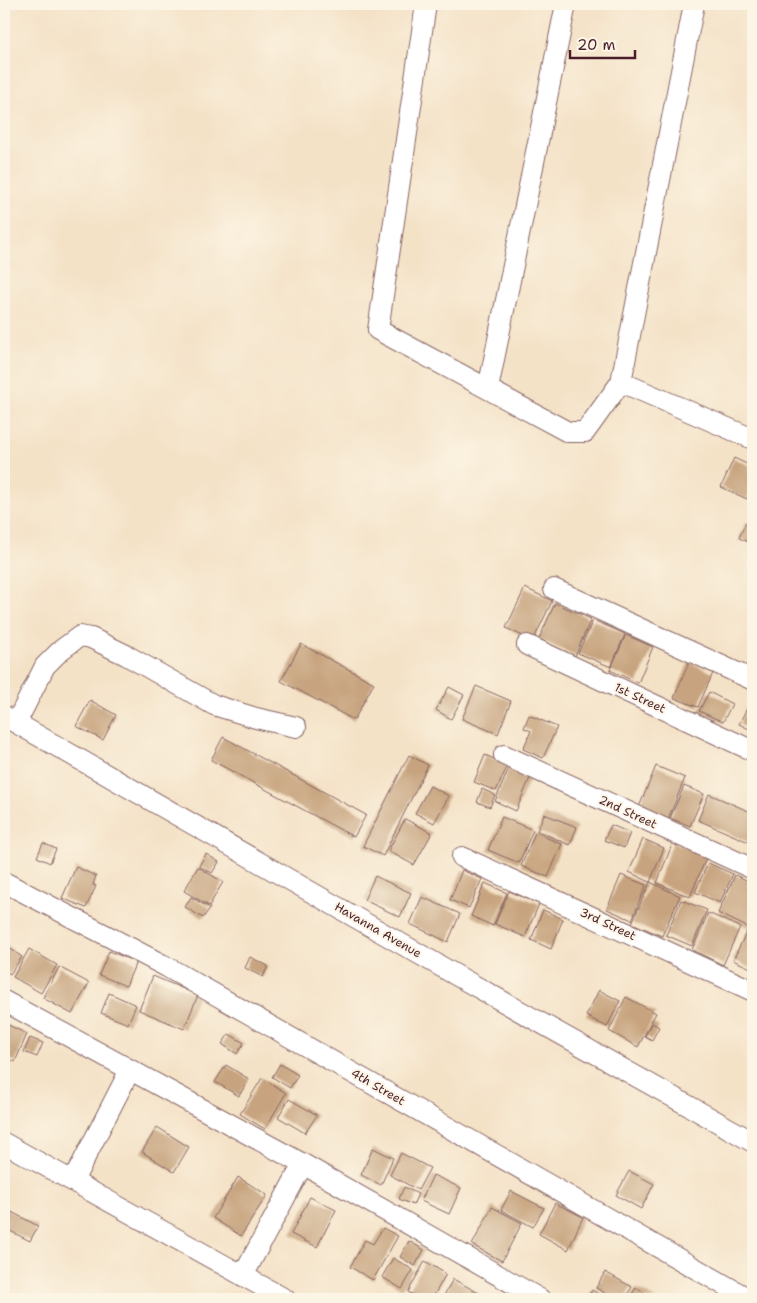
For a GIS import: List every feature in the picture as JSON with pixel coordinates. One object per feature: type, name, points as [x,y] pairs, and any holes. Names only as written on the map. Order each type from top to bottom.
[{"type":"street","points":[[426,4],[378,330],[568,432],[585,432],[621,382],[694,4]]},
{"type":"street","points":[[488,389],[566,4]]},
{"type":"street","points":[[621,382],[753,439]]},
{"type":"street","points":[[554,589],[753,680]]},
{"type":"street","points":[[10,719],[45,666],[61,650],[80,636],[91,638],[126,655],[214,706],[296,727]]},
{"type":"street","name":"1st Street","points":[[527,645],[753,751]]},
{"type":"street","name":"Havanna Avenue","points":[[10,719],[453,974],[753,1142]]},
{"type":"street","name":"2nd Street","points":[[504,755],[753,870]]},
{"type":"street","name":"3rd Street","points":[[462,856],[753,991]]},
{"type":"street","name":"4th Street","points":[[4,882],[167,967],[749,1299]]},
{"type":"street","points":[[4,1001],[303,1164],[540,1299]]},
{"type":"street","points":[[72,1181],[130,1070]]},
{"type":"street","points":[[4,1143],[285,1299]]},
{"type":"street","points":[[243,1276],[303,1164]]},
{"type":"building","points":[[734,458],[753,467],[753,486],[747,499],[721,487]]},
{"type":"building","points":[[746,522],[753,526],[751,543],[739,538]]},
{"type":"building","points":[[525,588],[552,601],[533,641],[506,628]]},
{"type":"building","points":[[555,603],[591,619],[575,656],[539,639]]},
{"type":"building","points":[[593,620],[625,634],[611,667],[578,653]]},
{"type":"building","points":[[626,635],[653,647],[638,683],[610,670]]},
{"type":"building","points":[[301,644],[374,683],[354,720],[281,681]]},
{"type":"building","points":[[689,662],[713,673],[698,707],[674,698]]},
{"type":"building","points":[[476,686],[511,701],[498,734],[462,719]]},
{"type":"building","points":[[449,687],[464,695],[451,719],[436,710]]},
{"type":"building","points":[[709,692],[732,704],[723,722],[699,711]]},
{"type":"building","points":[[753,696],[753,731],[739,724]]},
{"type":"building","points":[[90,700],[116,715],[103,740],[76,726]]},
{"type":"building","points":[[529,715],[557,727],[543,758],[523,749],[531,731],[524,728]]},
{"type":"building","points":[[223,737],[366,815],[354,837],[211,760]]},
{"type":"building","points":[[409,755],[428,765],[383,856],[363,846]]},
{"type":"building","points":[[485,755],[508,765],[496,791],[474,782]]},
{"type":"building","points":[[656,766],[685,778],[668,819],[639,807]]},
{"type":"building","points":[[509,768],[530,778],[516,811],[495,801]]},
{"type":"building","points":[[430,786],[449,796],[434,823],[415,813]]},
{"type":"building","points":[[684,786],[704,794],[690,826],[670,818]]},
{"type":"building","points":[[482,789],[495,795],[490,807],[477,802]]},
{"type":"building","points":[[709,794],[753,813],[753,844],[698,820]]},
{"type":"building","points":[[544,814],[577,827],[570,845],[537,831]]},
{"type":"building","points":[[502,817],[533,830],[519,863],[488,850]]},
{"type":"building","points":[[405,819],[432,833],[414,865],[388,851]]},
{"type":"building","points":[[611,825],[630,833],[624,848],[604,840]]},
{"type":"building","points":[[535,833],[562,844],[548,877],[521,866]]},
{"type":"building","points":[[643,839],[664,848],[650,882],[629,872]]},
{"type":"building","points":[[673,842],[707,856],[690,897],[657,883]]},
{"type":"building","points":[[43,843],[56,849],[50,863],[37,857]]},
{"type":"building","points":[[206,854],[219,862],[212,873],[199,866]]},
{"type":"building","points":[[708,863],[733,874],[720,903],[695,892]]},
{"type":"building","points":[[76,867],[96,876],[93,885],[96,886],[86,908],[62,898]]},
{"type":"building","points":[[198,867],[223,882],[209,906],[184,891]]},
{"type":"building","points":[[462,870],[482,879],[469,908],[450,900]]},
{"type":"building","points":[[621,875],[646,885],[632,920],[607,909]]},
{"type":"building","points":[[735,875],[753,883],[753,920],[749,928],[718,913]]},
{"type":"building","points":[[375,876],[411,893],[400,917],[364,900]]},
{"type":"building","points":[[650,882],[680,896],[662,936],[632,923]]},
{"type":"building","points":[[485,883],[507,893],[493,926],[471,916]]},
{"type":"building","points":[[509,891],[539,904],[525,937],[495,924]]},
{"type":"building","points":[[191,897],[210,908],[203,918],[185,907]]},
{"type":"building","points":[[422,897],[460,914],[448,942],[410,924]]},
{"type":"building","points":[[681,900],[707,910],[692,946],[666,935]]},
{"type":"building","points":[[543,910],[563,919],[551,949],[531,940]]},
{"type":"building","points":[[708,913],[740,927],[723,965],[692,950]]},
{"type":"building","points":[[747,931],[753,934],[753,969],[733,960]]},
{"type":"building","points":[[4,944],[22,957],[10,974],[4,970]]},
{"type":"building","points":[[29,949],[57,965],[41,993],[13,977]]},
{"type":"building","points":[[109,951],[136,962],[126,986],[99,975]]},
{"type":"building","points":[[250,957],[268,966],[263,977],[245,968]]},
{"type":"building","points":[[59,967],[89,983],[72,1014],[43,998]]},
{"type":"building","points":[[153,976],[198,995],[184,1029],[139,1010]]},
{"type":"building","points":[[599,990],[620,1001],[607,1027],[586,1016]]},
{"type":"building","points":[[109,993],[136,1005],[128,1024],[101,1013]]},
{"type":"building","points":[[626,997],[656,1013],[638,1047],[609,1031]]},
{"type":"building","points":[[4,1023],[27,1034],[15,1062],[4,1056]]},
{"type":"building","points":[[652,1023],[659,1027],[652,1040],[645,1036]]},
{"type":"building","points":[[229,1034],[244,1043],[237,1054],[222,1044]]},
{"type":"building","points":[[30,1038],[43,1043],[37,1057],[24,1052]]},
{"type":"building","points":[[280,1064],[298,1075],[290,1088],[272,1077]]},
{"type":"building","points":[[226,1065],[249,1079],[239,1096],[215,1082]]},
{"type":"building","points":[[262,1078],[286,1093],[265,1129],[240,1114]]},
{"type":"building","points":[[289,1099],[317,1115],[305,1133],[278,1117]]},
{"type":"building","points":[[157,1127],[189,1147],[174,1172],[142,1152]]},
{"type":"building","points":[[373,1148],[393,1158],[381,1185],[361,1175]]},
{"type":"building","points":[[401,1153],[430,1168],[418,1190],[390,1175]]},
{"type":"building","points":[[629,1171],[654,1184],[641,1209],[616,1195]]},
{"type":"building","points":[[433,1175],[461,1188],[449,1214],[421,1201]]},
{"type":"building","points":[[238,1177],[267,1195],[241,1236],[213,1218]]},
{"type":"building","points":[[404,1187],[418,1194],[413,1205],[399,1199]]},
{"type":"building","points":[[511,1191],[544,1208],[533,1227],[501,1210]]},
{"type":"building","points":[[310,1197],[336,1210],[317,1247],[291,1234]]},
{"type":"building","points":[[555,1203],[583,1217],[568,1250],[539,1234]]},
{"type":"building","points":[[492,1207],[522,1223],[502,1261],[472,1245]]},
{"type":"building","points":[[4,1208],[38,1226],[30,1241],[4,1228]]},
{"type":"building","points":[[383,1228],[398,1236],[373,1280],[350,1267],[365,1240],[373,1244]]},
{"type":"building","points":[[409,1241],[424,1250],[415,1266],[400,1257]]},
{"type":"building","points":[[393,1258],[413,1270],[402,1289],[382,1277]]},
{"type":"building","points":[[425,1261],[446,1274],[432,1299],[421,1299],[408,1292]]},
{"type":"building","points":[[605,1272],[632,1287],[624,1299],[615,1299],[596,1288]]},
{"type":"building","points":[[453,1279],[479,1293],[476,1299],[442,1299]]},
{"type":"building","points":[[636,1288],[656,1299],[634,1299],[630,1297]]},
{"type":"building","points":[[592,1290],[607,1299],[587,1299]]}]
